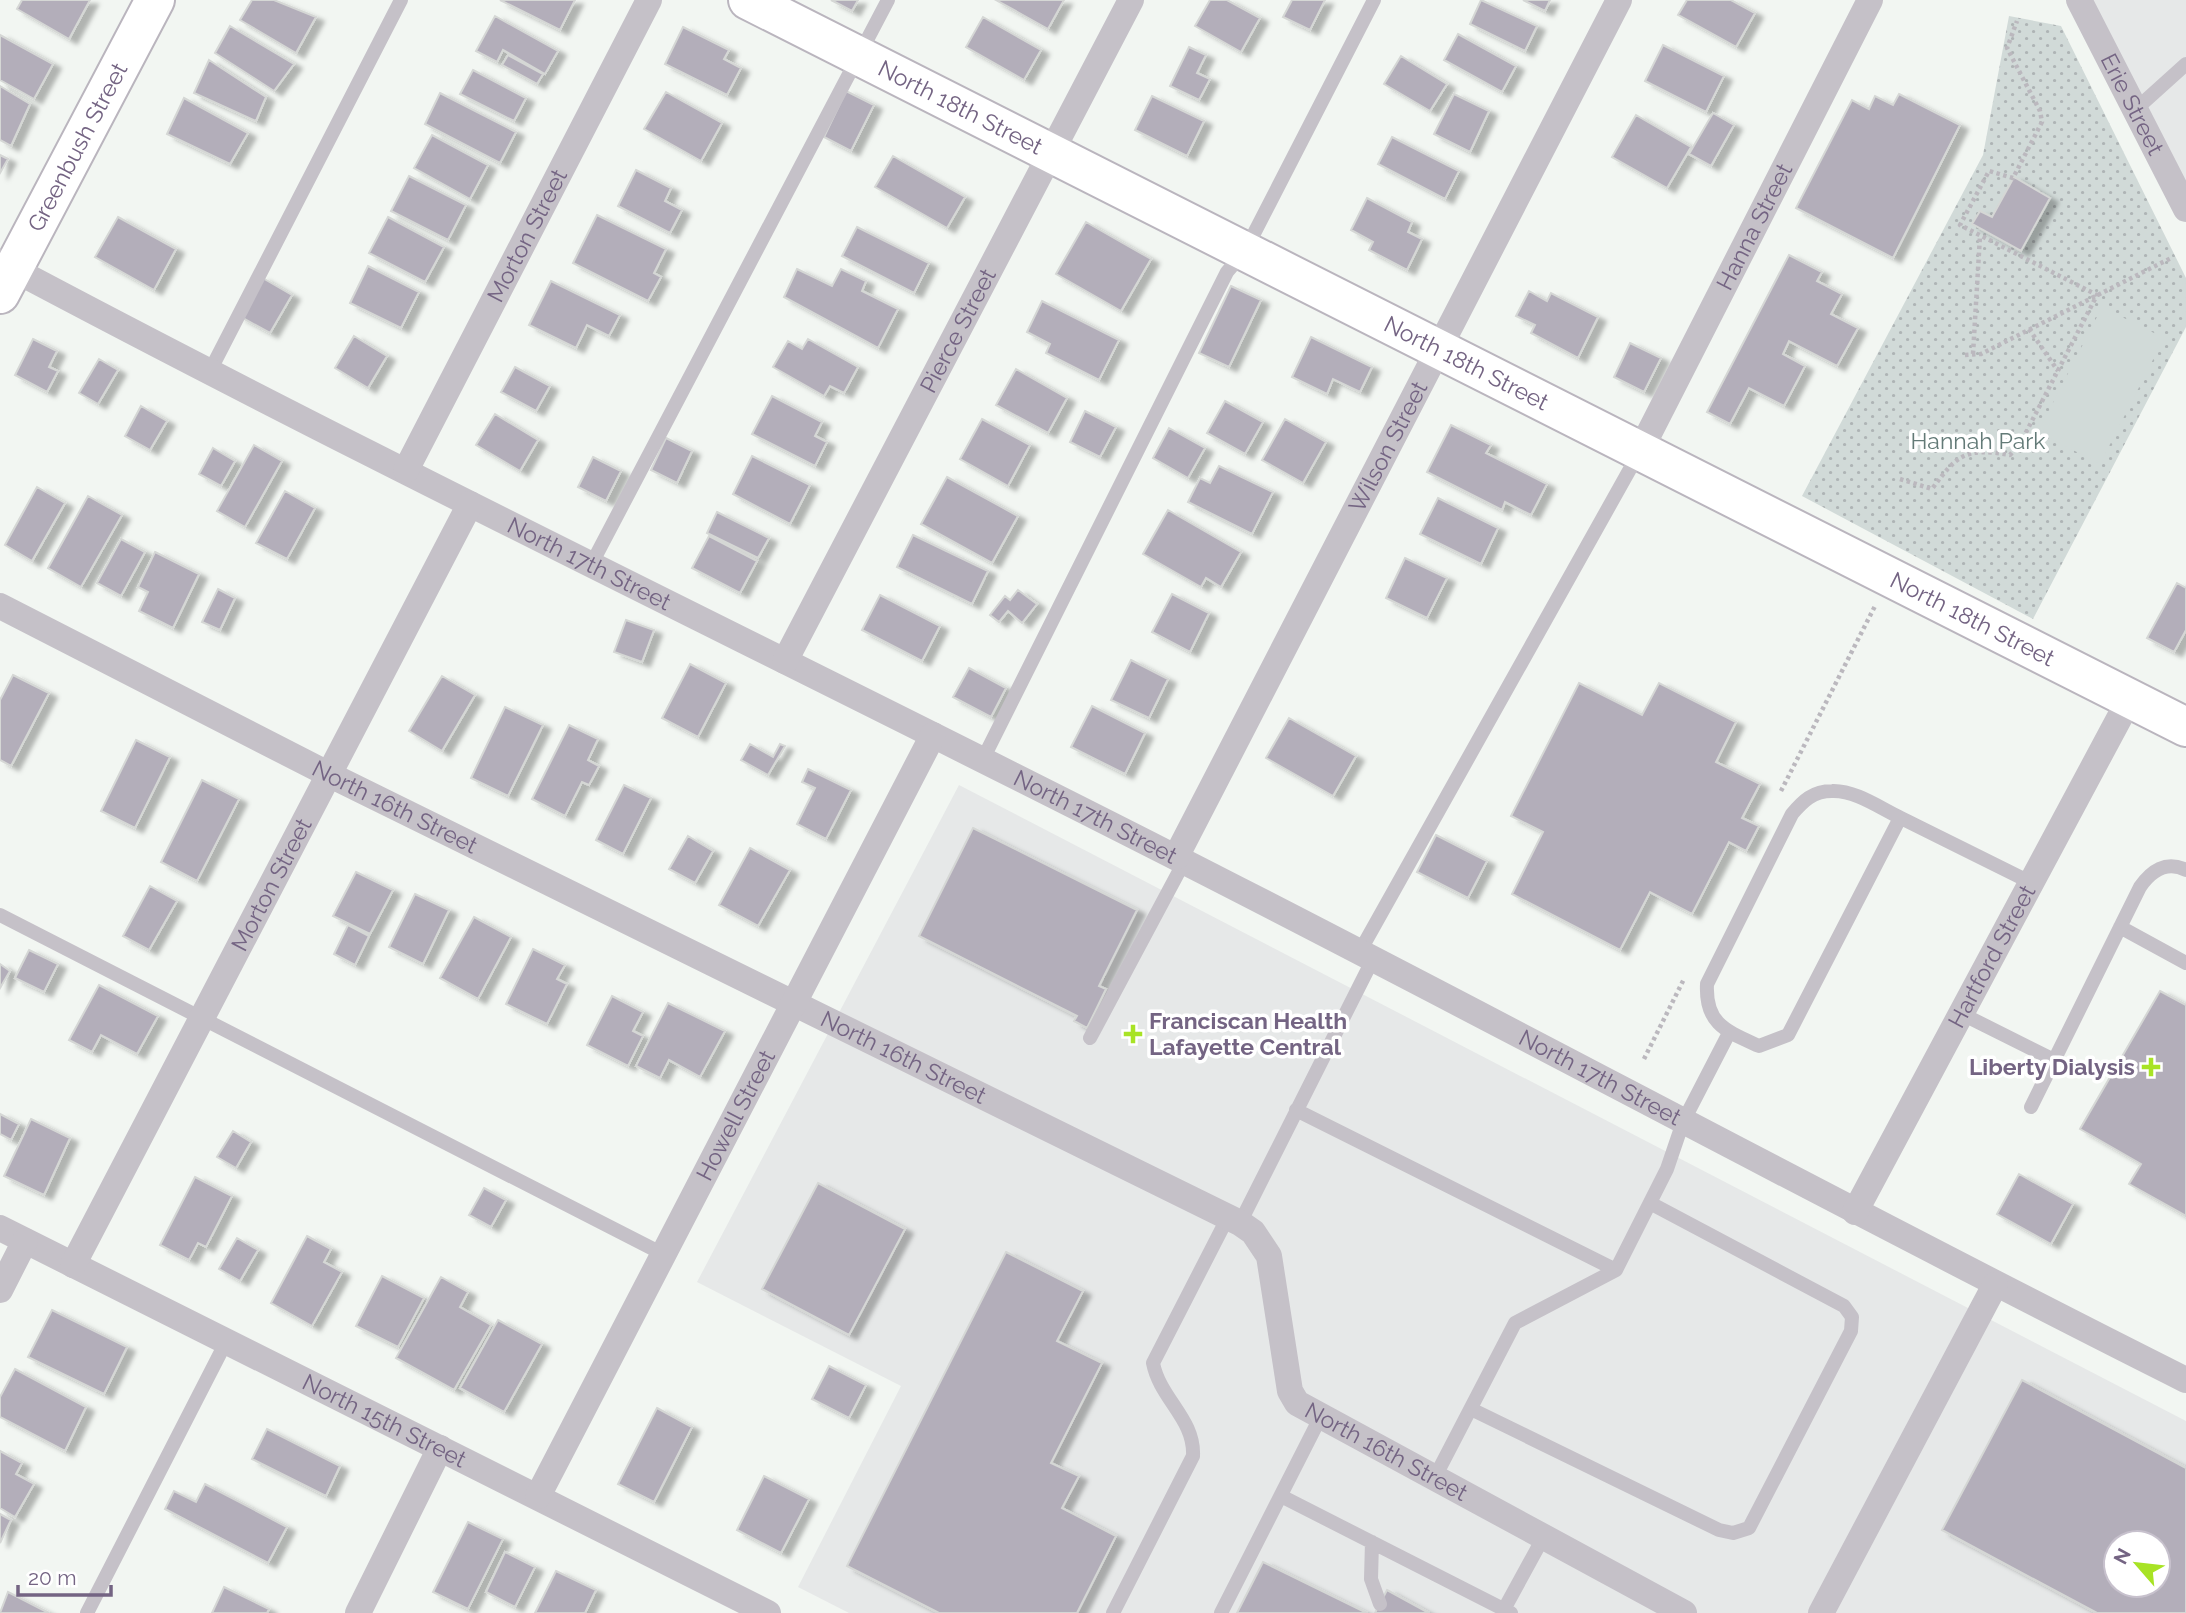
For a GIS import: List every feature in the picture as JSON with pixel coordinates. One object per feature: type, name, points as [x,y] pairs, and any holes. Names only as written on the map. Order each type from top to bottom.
[{"type":"main road","name":"Greenbush Street","points":[[4,275],[155,0]]},
{"type":"main road","name":"North 18th Street","points":[[748,0],[1438,347],[1639,453],[2186,727]]},
{"type":"street","name":"Morton Street","points":[[405,470],[649,0]]},
{"type":"street","name":"Pierce Street","points":[[785,660],[1131,0]]},
{"type":"street","name":"Wilson Street","points":[[1180,859],[1438,347],[1619,0]]},
{"type":"street","name":"Hanna Street","points":[[1639,453],[1870,0]]},
{"type":"street","name":"Erie Street","points":[[2079,0],[2186,209]]},
{"type":"street","name":"North 17th Street","points":[[4,275],[210,371],[591,565],[983,759],[1855,1212],[2186,1380]]},
{"type":"street","name":"Morton Street","points":[[74,1265],[470,504]]},
{"type":"street","name":"North 16th Street","points":[[0,606],[330,775],[1234,1220],[1253,1232],[1269,1256],[1290,1391],[1297,1403],[1320,1418],[1682,1613]]},
{"type":"street","name":"Hartford Street","points":[[1855,1212],[2129,700]]},
{"type":"street","name":"Howell Street","points":[[538,1496],[933,734]]},
{"type":"street","name":"North 15th Street","points":[[0,1228],[768,1613]]},
{"type":"street","points":[[0,1290],[25,1241]]},
{"type":"street","points":[[1821,1613],[1996,1284]]},
{"type":"street","points":[[358,1613],[440,1448]]},
{"type":"lane","points":[[210,371],[401,0]]},
{"type":"lane","points":[[591,565],[888,0]]},
{"type":"lane","points":[[983,759],[1227,272],[1245,251],[1374,0]]},
{"type":"lane","points":[[2135,110],[2186,64]]},
{"type":"lane","points":[[1113,1613],[1193,1457],[1194,1441],[1188,1426],[1156,1380],[1153,1363],[1296,1110],[1366,957],[1639,453]]},
{"type":"lane","points":[[1900,818],[1788,1035],[1759,1046],[1729,1033],[1710,1015],[1706,1002],[1707,984],[1792,814],[1803,801],[1816,793],[1844,792],[1900,818],[2032,883]]},
{"type":"lane","points":[[1090,1038],[1180,859]]},
{"type":"lane","points":[[2031,1107],[2148,875],[2162,867],[2179,866],[2186,870]]},
{"type":"lane","points":[[0,915],[663,1254]]},
{"type":"lane","points":[[2120,927],[2186,963]]},
{"type":"lane","points":[[1962,1014],[2054,1060]]},
{"type":"lane","points":[[1434,1479],[1515,1323],[1616,1270],[1667,1169],[1683,1122],[1729,1033]]},
{"type":"lane","points":[[1296,1110],[1616,1270]]},
{"type":"lane","points":[[1471,1409],[1719,1530],[1733,1533],[1749,1528],[1851,1331],[1852,1317],[1844,1306],[1650,1203]]},
{"type":"lane","points":[[87,1613],[226,1342]]},
{"type":"lane","points":[[1221,1613],[1320,1418]]},
{"type":"lane","points":[[1281,1496],[1506,1612],[1543,1538]]},
{"type":"lane","points":[[1372,1542],[1371,1579],[1380,1604]]},
{"type":"path","points":[[2017,21],[2007,48],[2040,111],[2042,122],[2013,178],[1989,171],[1960,225],[2097,295]]},
{"type":"path","points":[[1973,354],[1980,236]]},
{"type":"path","points":[[1965,355],[1981,354],[2171,258]]},
{"type":"path","points":[[1899,480],[1932,489],[1952,461],[1982,452],[2010,455],[2021,442],[2097,295]]},
{"type":"path","points":[[2029,329],[2059,371]]},
{"type":"shaded area","points":[[2079,0],[2186,0],[2186,209]]},
{"type":"shaded area","name":"Franciscan Health Lafayette Central","points":[[959,785],[2186,1421],[2186,1613],[849,1613],[798,1587],[901,1386],[697,1282]]},
{"type":"green space","name":"Hannah Park","points":[[2009,16],[2061,26],[2186,278],[2186,327],[2033,619],[1802,496],[1983,155]]},
{"type":"green space","points":[[2102,307],[2164,338],[2100,464],[2038,432]]},
{"type":"building","points":[[22,0],[90,0],[69,39],[17,9]]},
{"type":"building","points":[[252,0],[274,0],[316,17],[296,53],[240,20]]},
{"type":"building","points":[[500,0],[575,0],[560,30]]},
{"type":"building","points":[[831,0],[858,0],[852,11]]},
{"type":"building","points":[[996,0],[1064,0],[1048,29]]},
{"type":"building","points":[[1210,0],[1227,0],[1260,18],[1241,52],[1195,26]]},
{"type":"building","points":[[1292,0],[1325,0],[1310,30],[1283,17]]},
{"type":"building","points":[[1481,0],[1537,26],[1525,51],[1470,24]]},
{"type":"building","points":[[1523,0],[1550,0],[1545,11]]},
{"type":"building","points":[[1687,0],[1731,0],[1755,13],[1736,47],[1678,15]]},
{"type":"building","points":[[495,16],[558,51],[545,74],[503,50],[497,62],[476,51]]},
{"type":"building","points":[[983,17],[1041,50],[1024,80],[966,47]]},
{"type":"building","points":[[230,26],[294,64],[274,91],[215,53]]},
{"type":"building","points":[[683,27],[729,50],[724,59],[741,68],[727,95],[665,64]]},
{"type":"building","points":[[1458,34],[1516,66],[1502,92],[1444,60]]},
{"type":"building","points":[[0,35],[53,64],[34,99],[0,80]]},
{"type":"building","points":[[1663,45],[1724,76],[1706,112],[1645,81]]},
{"type":"building","points":[[1189,47],[1206,55],[1197,73],[1210,79],[1199,100],[1170,86]]},
{"type":"building","points":[[508,55],[543,74],[537,84],[502,65]]},
{"type":"building","points":[[1401,56],[1447,84],[1430,111],[1384,84]]},
{"type":"building","points":[[209,60],[266,97],[256,121],[194,93]]},
{"type":"building","points":[[473,70],[526,98],[514,121],[460,94]]},
{"type":"building","points":[[0,86],[30,104],[11,146],[0,140]]},
{"type":"building","points":[[846,91],[874,105],[851,151],[824,137]]},
{"type":"building","points":[[666,92],[722,123],[701,161],[644,129]]},
{"type":"building","points":[[440,93],[516,132],[500,163],[425,124]]},
{"type":"building","points":[[1454,94],[1489,111],[1470,152],[1434,134]]},
{"type":"building","points":[[1899,94],[1960,125],[1893,258],[1796,208],[1852,100],[1869,109],[1875,96],[1893,105]]},
{"type":"building","points":[[1152,96],[1204,121],[1187,156],[1135,130]]},
{"type":"building","points":[[184,98],[248,133],[230,164],[167,134]]},
{"type":"building","points":[[1713,113],[1734,125],[1711,166],[1689,154]]},
{"type":"building","points":[[1636,115],[1691,147],[1667,188],[1612,157]]},
{"type":"building","points":[[432,135],[488,165],[470,199],[414,168]]},
{"type":"building","points":[[1392,137],[1459,171],[1445,199],[1378,164]]},
{"type":"building","points":[[0,155],[8,159],[0,173]]},
{"type":"building","points":[[893,156],[965,197],[947,228],[875,187]]},
{"type":"building","points":[[636,170],[671,188],[665,201],[682,210],[670,233],[618,206]]},
{"type":"building","points":[[409,176],[466,205],[448,240],[391,211]]},
{"type":"building","points":[[2014,177],[2050,198],[2021,251],[1972,224],[1980,211],[1992,217]]},
{"type":"building","points":[[1367,198],[1412,222],[1408,232],[1422,239],[1407,270],[1369,250],[1373,242],[1351,230]]},
{"type":"building","points":[[597,215],[666,249],[654,273],[661,277],[648,301],[573,263]]},
{"type":"building","points":[[118,217],[176,249],[154,290],[95,257]]},
{"type":"building","points":[[388,217],[444,247],[425,282],[369,253]]},
{"type":"building","points":[[1086,222],[1151,259],[1121,311],[1056,274]]},
{"type":"building","points":[[857,227],[929,263],[914,293],[842,256]]},
{"type":"building","points":[[1789,255],[1822,272],[1817,281],[1842,294],[1831,314],[1858,328],[1837,366],[1789,341],[1783,354],[1805,366],[1784,406],[1749,388],[1730,424],[1707,412]]},
{"type":"building","points":[[368,266],[419,292],[401,328],[350,303]]},
{"type":"building","points":[[797,269],[832,286],[841,269],[866,281],[862,291],[898,309],[878,348],[784,297]]},
{"type":"building","points":[[261,277],[292,295],[270,333],[239,316]]},
{"type":"building","points":[[551,281],[620,315],[609,336],[587,325],[576,348],[529,325]]},
{"type":"building","points":[[1231,286],[1261,300],[1229,367],[1199,353]]},
{"type":"building","points":[[1529,291],[1547,301],[1551,293],[1598,317],[1578,358],[1531,333],[1535,325],[1516,316]]},
{"type":"building","points":[[1042,301],[1119,340],[1099,380],[1046,353],[1050,344],[1027,332]]},
{"type":"building","points":[[354,336],[387,356],[368,388],[335,368]]},
{"type":"building","points":[[1311,337],[1372,367],[1360,392],[1333,379],[1327,394],[1292,377]]},
{"type":"building","points":[[33,339],[57,351],[49,367],[58,371],[47,392],[15,375]]},
{"type":"building","points":[[808,339],[858,367],[844,393],[830,386],[824,396],[773,367],[788,341],[802,349]]},
{"type":"building","points":[[1630,343],[1661,358],[1644,392],[1614,377]]},
{"type":"building","points":[[99,359],[118,370],[98,404],[79,393]]},
{"type":"building","points":[[515,367],[550,386],[536,411],[501,392]]},
{"type":"building","points":[[1016,369],[1067,398],[1048,433],[996,405]]},
{"type":"building","points":[[772,396],[822,422],[815,436],[827,442],[815,466],[752,434]]},
{"type":"building","points":[[1225,401],[1263,422],[1245,454],[1207,433]]},
{"type":"building","points":[[141,406],[167,421],[150,450],[125,436]]},
{"type":"building","points":[[1085,411],[1116,427],[1100,457],[1070,442]]},
{"type":"building","points":[[495,414],[538,440],[520,471],[476,445]]},
{"type":"building","points":[[982,419],[1030,445],[1008,486],[960,459]]},
{"type":"building","points":[[1285,419],[1326,442],[1303,483],[1262,460]]},
{"type":"building","points":[[1451,425],[1491,445],[1486,453],[1547,484],[1531,515],[1505,502],[1502,510],[1427,472]]},
{"type":"building","points":[[1169,428],[1205,448],[1188,478],[1153,458]]},
{"type":"building","points":[[666,438],[692,451],[677,483],[651,470]]},
{"type":"building","points":[[254,445],[282,461],[245,527],[217,511]]},
{"type":"building","points":[[213,448],[235,461],[221,486],[199,474]]},
{"type":"building","points":[[752,456],[810,485],[790,524],[733,494]]},
{"type":"building","points":[[593,457],[621,471],[606,501],[578,487]]},
{"type":"building","points":[[1219,466],[1273,492],[1252,534],[1188,502],[1200,478],[1210,483]]},
{"type":"building","points":[[947,477],[1018,516],[992,563],[921,524]]},
{"type":"building","points":[[37,487],[65,503],[32,561],[5,545]]},
{"type":"building","points":[[285,491],[315,508],[287,559],[256,543]]},
{"type":"building","points":[[88,496],[122,515],[81,587],[48,568]]},
{"type":"building","points":[[1438,498],[1498,528],[1481,564],[1420,534]]},
{"type":"building","points":[[1168,510],[1241,552],[1221,587],[1206,578],[1201,587],[1143,554]]},
{"type":"building","points":[[717,512],[769,538],[758,558],[707,533]]},
{"type":"building","points":[[913,535],[988,571],[972,604],[897,567]]},
{"type":"building","points":[[709,536],[757,561],[740,593],[692,568]]},
{"type":"building","points":[[121,539],[145,552],[121,596],[97,583]]},
{"type":"building","points":[[155,552],[199,574],[173,628],[139,611],[148,592],[138,587]]},
{"type":"building","points":[[1405,558],[1447,578],[1427,618],[1386,598]]},
{"type":"building","points":[[2177,583],[2186,588],[2186,630],[2174,652],[2147,638]]},
{"type":"building","points":[[218,589],[235,598],[220,630],[202,622]]},
{"type":"building","points":[[1018,590],[1037,604],[1022,623],[1008,611],[999,622],[990,615],[1005,596],[1010,600]]},
{"type":"building","points":[[1172,594],[1209,613],[1190,652],[1152,632]]},
{"type":"building","points":[[880,595],[940,626],[922,661],[862,630]]},
{"type":"building","points":[[626,620],[654,630],[642,662],[614,652]]},
{"type":"building","points":[[1131,660],[1168,679],[1149,718],[1111,700]]},
{"type":"building","points":[[690,664],[726,683],[698,737],[662,718]]},
{"type":"building","points":[[969,668],[1006,688],[991,717],[953,697]]},
{"type":"building","points":[[13,675],[49,693],[11,766],[0,760],[0,700]]},
{"type":"building","points":[[442,676],[475,695],[442,751],[409,731]]},
{"type":"building","points":[[1579,683],[1642,715],[1659,683],[1736,722],[1716,762],[1760,784],[1742,818],[1759,826],[1746,851],[1729,842],[1692,914],[1650,892],[1620,950],[1512,894],[1543,832],[1511,816]]},
{"type":"building","points":[[1092,706],[1145,733],[1125,774],[1071,747]]},
{"type":"building","points":[[505,707],[543,725],[508,796],[471,778]]},
{"type":"building","points":[[1289,718],[1356,756],[1333,796],[1266,758]]},
{"type":"building","points":[[569,725],[598,739],[588,760],[599,766],[589,785],[582,782],[565,816],[532,799]]},
{"type":"building","points":[[136,740],[170,757],[135,828],[101,811]]},
{"type":"building","points":[[750,744],[773,757],[780,744],[785,746],[768,775],[741,760]]},
{"type":"building","points":[[808,769],[851,790],[826,839],[797,824],[815,788],[802,782]]},
{"type":"building","points":[[202,780],[239,799],[197,881],[161,862]]},
{"type":"building","points":[[624,785],[651,798],[623,854],[596,840]]},
{"type":"building","points":[[973,828],[1137,910],[1099,986],[1106,989],[1087,1028],[1074,1021],[1077,1016],[919,936]]},
{"type":"building","points":[[1436,835],[1487,861],[1468,898],[1417,872]]},
{"type":"building","points":[[688,836],[713,851],[695,883],[669,869]]},
{"type":"building","points":[[750,848],[790,870],[758,926],[719,905]]},
{"type":"building","points":[[356,872],[393,890],[370,934],[333,916]]},
{"type":"building","points":[[150,886],[177,901],[149,950],[123,936]]},
{"type":"building","points":[[415,894],[449,910],[423,964],[389,947]]},
{"type":"building","points":[[474,917],[511,937],[478,999],[440,978]]},
{"type":"building","points":[[348,925],[369,936],[355,965],[334,954]]},
{"type":"building","points":[[533,949],[565,965],[557,979],[567,984],[547,1024],[506,1004]]},
{"type":"building","points":[[29,950],[58,964],[44,992],[15,978]]},
{"type":"building","points":[[0,964],[10,971],[0,988]]},
{"type":"building","points":[[99,985],[158,1016],[137,1054],[101,1035],[92,1052],[69,1040]]},
{"type":"building","name":"Liberty Dialysis","points":[[2160,991],[2186,1005],[2186,1216],[2129,1184],[2141,1164],[2080,1129]]},
{"type":"building","points":[[612,996],[643,1012],[633,1031],[643,1036],[628,1066],[587,1045]]},
{"type":"building","points":[[668,1003],[725,1031],[700,1077],[669,1060],[660,1078],[636,1066]]},
{"type":"building","points":[[0,1114],[19,1124],[11,1140],[0,1134]]},
{"type":"building","points":[[31,1119],[70,1138],[44,1195],[4,1176]]},
{"type":"building","points":[[233,1131],[251,1142],[236,1168],[217,1157]]},
{"type":"building","points":[[2019,1174],[2073,1204],[2051,1244],[1997,1214]]},
{"type":"building","points":[[195,1177],[232,1196],[206,1247],[198,1243],[189,1260],[160,1245]]},
{"type":"building","points":[[818,1183],[905,1229],[849,1335],[762,1289]]},
{"type":"building","points":[[484,1188],[506,1200],[491,1227],[469,1215]]},
{"type":"building","points":[[307,1236],[331,1249],[324,1262],[342,1272],[312,1326],[271,1303]]},
{"type":"building","points":[[237,1238],[258,1250],[240,1281],[219,1269]]},
{"type":"building","points":[[1006,1252],[1083,1291],[1057,1341],[1102,1363],[1051,1463],[1079,1476],[1062,1508],[1116,1536],[1077,1613],[939,1613],[847,1566]]},
{"type":"building","points":[[382,1276],[424,1298],[398,1347],[356,1326]]},
{"type":"building","points":[[441,1277],[468,1292],[460,1307],[491,1325],[454,1390],[396,1358]]},
{"type":"building","points":[[52,1310],[127,1347],[104,1394],[28,1357]]},
{"type":"building","points":[[498,1320],[542,1344],[504,1412],[460,1388]]},
{"type":"building","points":[[829,1366],[866,1385],[849,1418],[812,1399]]},
{"type":"building","points":[[15,1369],[86,1407],[65,1451],[0,1417],[0,1397]]},
{"type":"building","points":[[2022,1380],[2186,1468],[2186,1613],[2097,1613],[1942,1530]]},
{"type":"building","points":[[657,1408],[692,1427],[654,1502],[618,1484]]},
{"type":"building","points":[[267,1429],[340,1466],[326,1496],[252,1459]]},
{"type":"building","points":[[0,1451],[22,1463],[16,1474],[34,1484],[15,1517],[0,1508]]},
{"type":"building","points":[[764,1476],[809,1499],[781,1553],[737,1530]]},
{"type":"building","points":[[205,1484],[287,1527],[268,1563],[165,1509],[174,1491],[196,1502]]},
{"type":"building","points":[[0,1514],[11,1520],[0,1543]]},
{"type":"building","points":[[468,1522],[503,1539],[468,1609],[433,1592]]},
{"type":"building","points":[[505,1552],[535,1567],[515,1607],[486,1592]]},
{"type":"building","points":[[1263,1562],[1367,1613],[1237,1613]]},
{"type":"building","points":[[556,1571],[596,1590],[585,1613],[535,1613]]},
{"type":"building","points":[[224,1587],[269,1609],[267,1613],[212,1613]]},
{"type":"building","points":[[1387,1590],[1429,1613],[1375,1613]]},
{"type":"building","points":[[8,1592],[49,1613],[0,1613]]},
{"type":"place","name":"Franciscan Health Lafayette Central","points":[[1133,1034]]},
{"type":"place","name":"Liberty Dialysis","points":[[2151,1067]]}]
